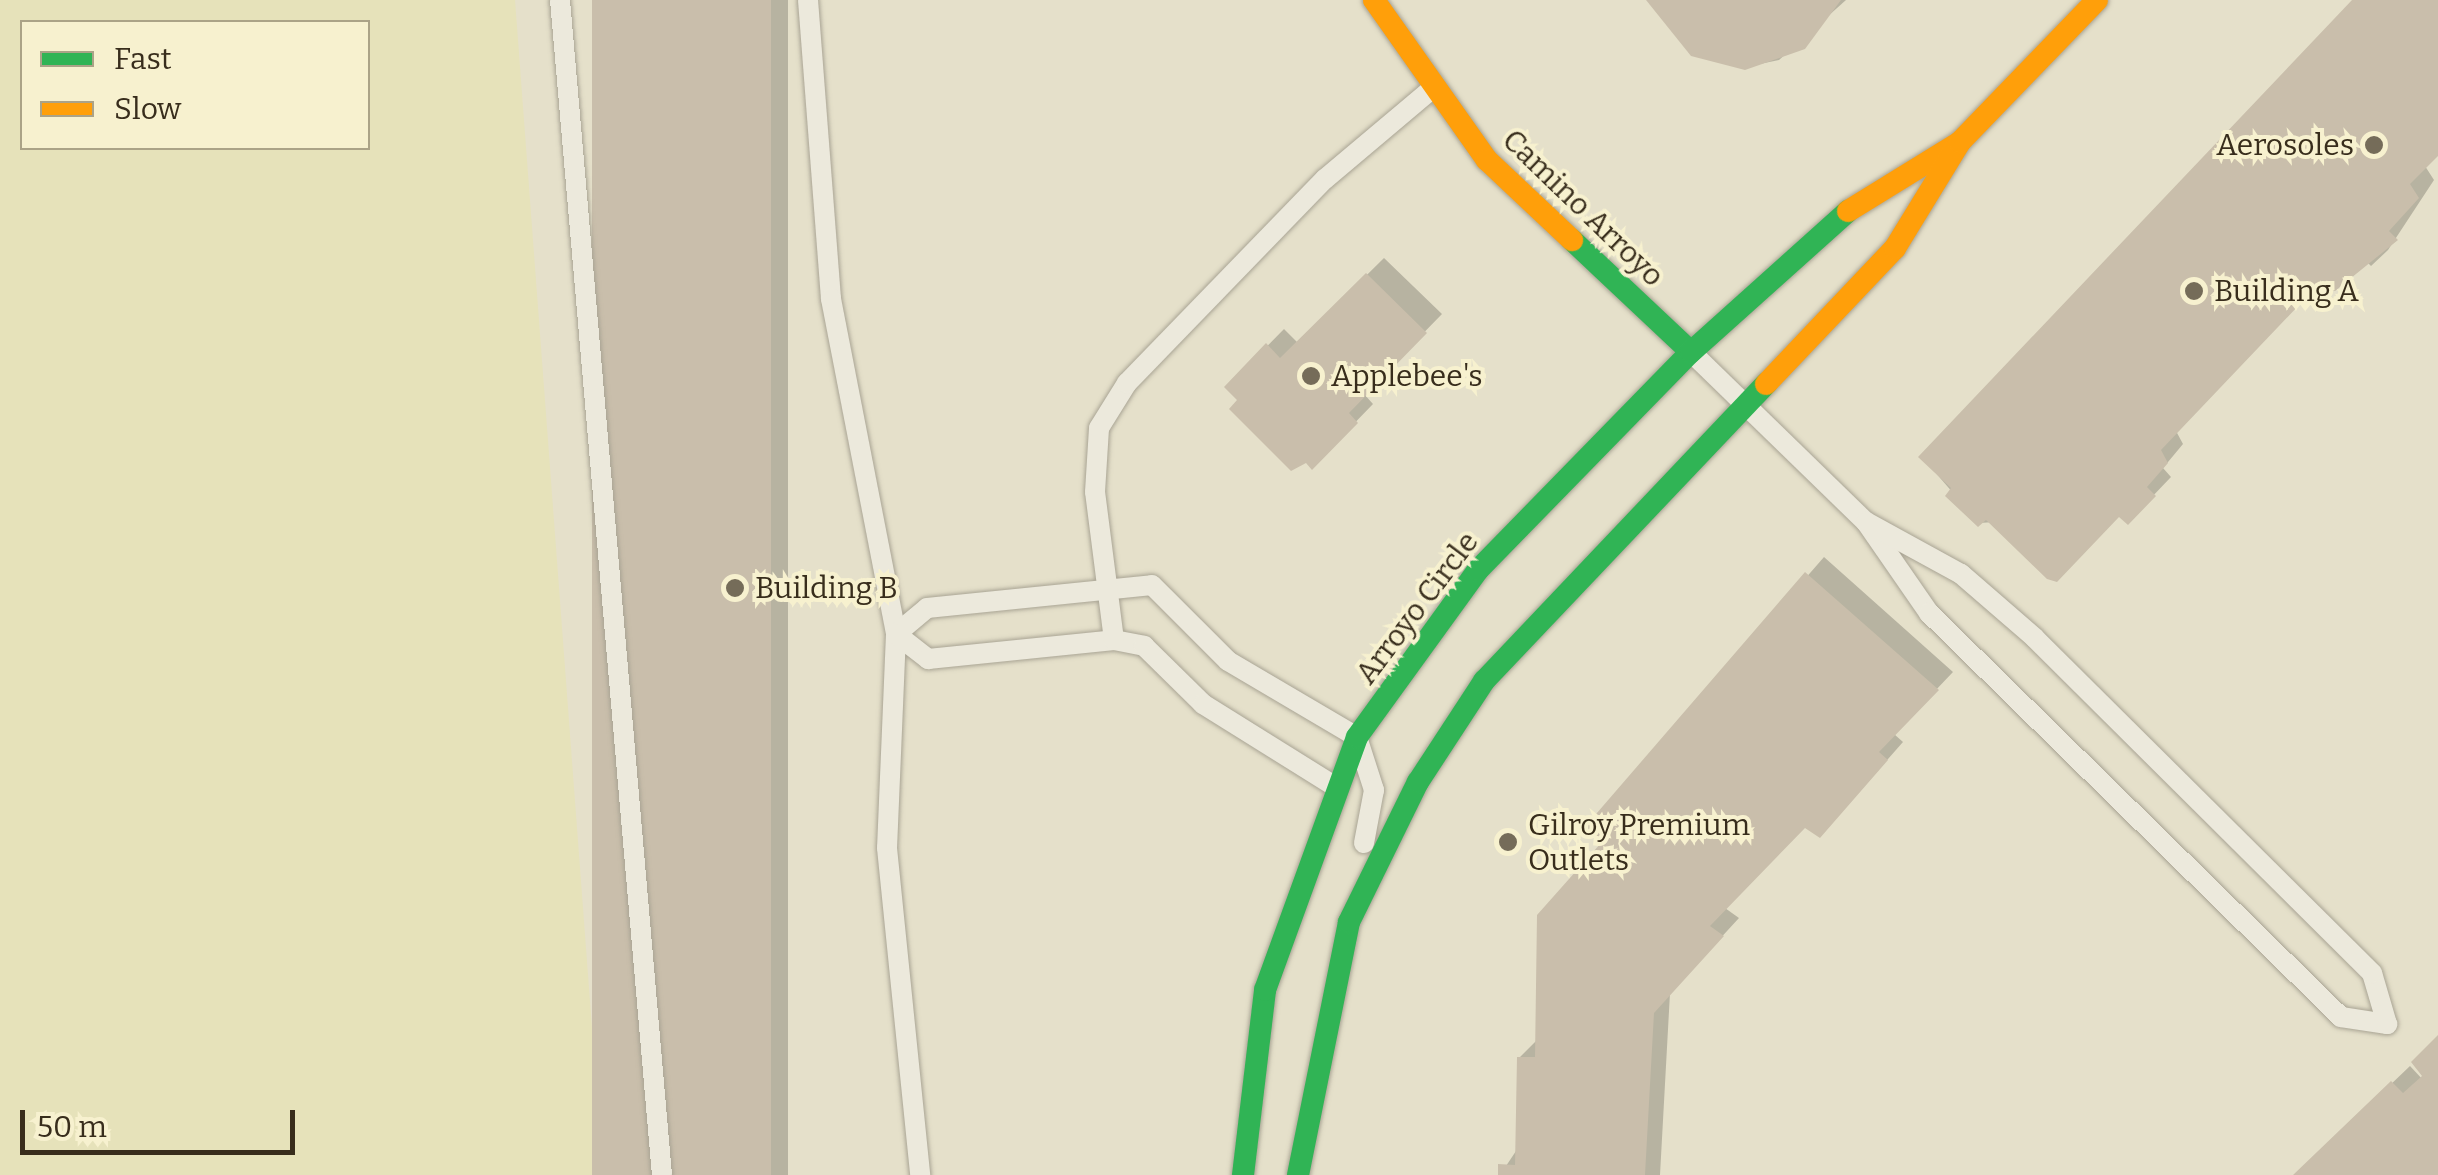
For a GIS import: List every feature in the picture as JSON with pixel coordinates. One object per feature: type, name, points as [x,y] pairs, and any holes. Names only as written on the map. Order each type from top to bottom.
[{"type":"street","name":"Camino Arroyo","points":[[1374,0],[1487,160],[1691,352]]},
{"type":"street","name":"Arroyo Circle","points":[[1298,1175],[1349,922],[1418,782],[1484,681],[1895,248],[1960,142],[2097,0]]},
{"type":"street","name":"Arroyo Circle","points":[[1243,1175],[1266,990],[1331,784],[1358,737],[1478,570],[1691,352],[1872,189],[1960,142]]},
{"type":"lane","points":[[560,0],[662,1175]]},
{"type":"lane","points":[[808,0],[830,298],[896,634],[887,848],[920,1175]]},
{"type":"lane","points":[[1114,640],[1095,492],[1098,428],[1127,383],[1325,179],[1434,88]]},
{"type":"lane","points":[[1691,352],[1866,522],[1929,613],[2341,1017],[2388,1024],[2372,973],[2035,638],[1961,574],[1866,522]]},
{"type":"lane","points":[[896,634],[926,608],[1110,586],[1152,585],[1228,661],[1358,737],[1374,790],[1349,922]]},
{"type":"lane","points":[[896,634],[928,659],[1114,640],[1144,646],[1202,704],[1331,784]]},
{"type":"shaded area","points":[[0,0],[515,0],[603,1175],[0,1175]]},
{"type":"building","name":"Building B","points":[[592,0],[771,0],[771,1175],[592,1175]]},
{"type":"building","points":[[1646,0],[1841,0],[1805,49],[1745,70],[1691,56]]},
{"type":"building","name":"Building A","points":[[2352,0],[2438,0],[2438,156],[2410,184],[2419,198],[2389,231],[2398,240],[2335,291],[2318,285],[2161,450],[2168,463],[2147,487],[2156,496],[2128,525],[2119,517],[2057,582],[2047,579],[1986,520],[1978,527],[1945,496],[1951,488],[1918,457]]},
{"type":"building","name":"Applebee's","points":[[1366,273],[1427,333],[1349,413],[1358,423],[1312,470],[1306,463],[1291,471],[1229,409],[1237,400],[1224,387],[1266,343],[1280,358]]},
{"type":"building","points":[[1805,572],[1939,690],[1879,752],[1888,760],[1820,838],[1805,828],[1710,926],[1724,936],[1654,1013],[1645,1175],[1498,1175],[1498,1164],[1515,1165],[1517,1057],[1535,1057],[1537,915],[1601,843],[1584,828]]},
{"type":"building","points":[[2438,1035],[2438,1175],[2293,1175],[2391,1081],[2403,1093],[2422,1076],[2411,1062]]},
{"type":"traffic: fast","points":[[1243,1175],[1265,990],[1357,737],[1478,570],[1691,352],[1848,211]]},
{"type":"traffic: fast","points":[[1572,240],[1691,352]]},
{"type":"traffic: fast","points":[[1298,1175],[1349,922],[1418,782],[1484,681],[1766,384]]},
{"type":"traffic: slow","points":[[1374,0],[1487,160],[1572,240]]},
{"type":"traffic: slow","points":[[1766,384],[1895,248],[1960,142],[2097,0]]},
{"type":"traffic: slow","points":[[1848,211],[1957,144]]},
{"type":"place","name":"Aerosoles","points":[[2374,145]]},
{"type":"place","name":"Building A","points":[[2194,291]]},
{"type":"place","name":"Applebee's","points":[[1311,376]]},
{"type":"place","name":"Building B","points":[[735,588]]},
{"type":"place","name":"Gilroy Premium Outlets","points":[[1508,842]]}]
